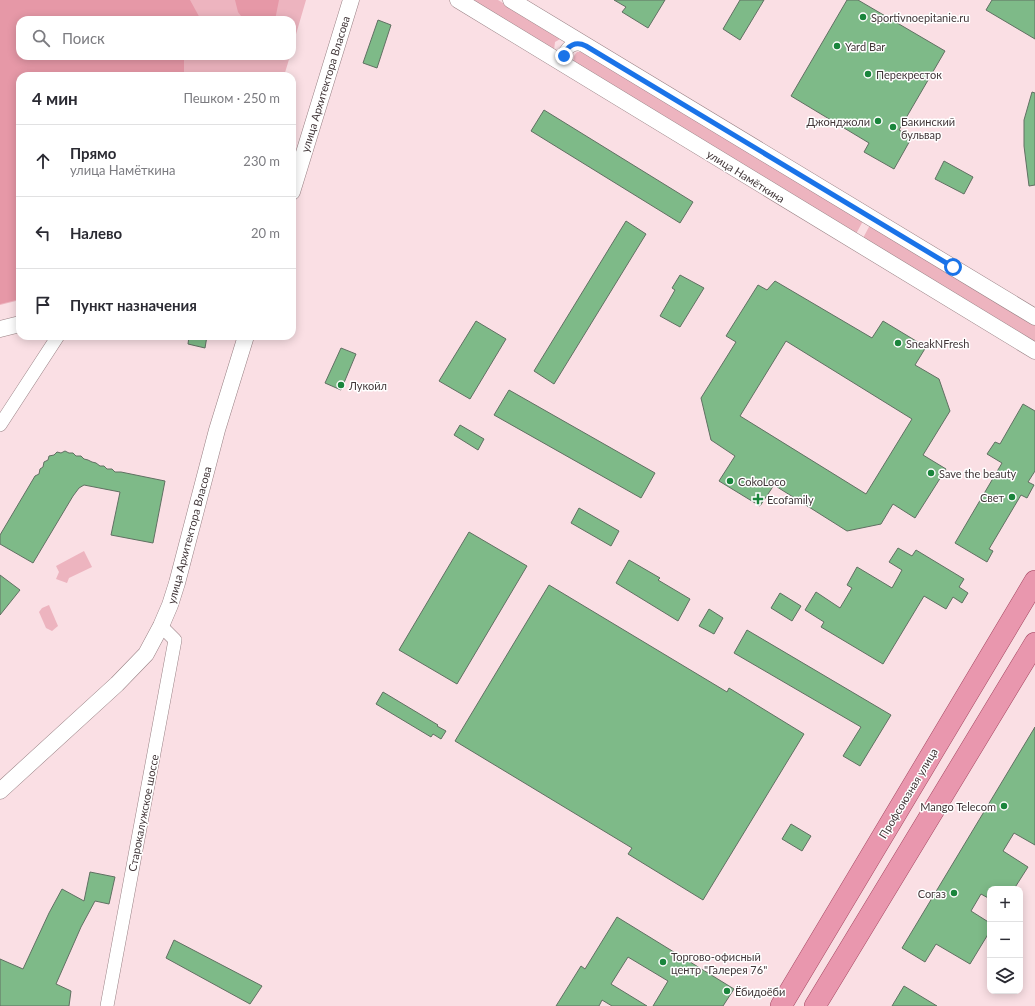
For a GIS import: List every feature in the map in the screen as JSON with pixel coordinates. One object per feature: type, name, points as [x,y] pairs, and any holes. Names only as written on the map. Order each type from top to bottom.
[{"type":"main road","name":"Профсоюзная улица","points":[[781,1006],[1035,581]]},
{"type":"main road","points":[[815,1006],[1035,643]]},
{"type":"street","name":"улица Архитектора Власова","points":[[296,179],[351,0]]},
{"type":"street","name":"улица Намёткина","points":[[458,0],[1035,351]]},
{"type":"street","points":[[511,0],[1035,317]]},
{"type":"street","points":[[570,69],[564,61],[565,51],[572,45],[581,44],[586,46]]},
{"type":"street","points":[[0,329],[16,325]]},
{"type":"street","points":[[0,425],[55,340]]},
{"type":"street","name":"улица Архитектора Власова","points":[[0,791],[117,684],[146,654],[161,626],[177,583],[217,430],[245,340]]},
{"type":"street","name":"Старокалужское шоссе","points":[[106,1006],[175,640],[161,626]]},
{"type":"shaded area","points":[[0,0],[306,0],[296,34],[296,16],[16,16],[16,60],[289,60],[285,72],[16,72],[16,301],[0,305]]},
{"type":"shaded area","points":[[0,0],[190,0],[199,16],[16,16],[16,60],[184,60],[184,72],[16,72],[16,300],[0,304]]},
{"type":"shaded area","points":[[235,0],[279,0],[276,16],[241,16],[238,12]]},
{"type":"shaded area","points":[[470,0],[498,0],[562,38],[555,42],[554,50]]},
{"type":"shaded area","points":[[577,52],[582,52],[863,221],[856,234],[575,64],[574,58]]},
{"type":"shaded area","points":[[870,225],[1035,324],[1035,342],[863,238]]},
{"type":"shaded area","points":[[84,551],[92,567],[69,578],[67,583],[56,579],[59,572],[56,566]]},
{"type":"shaded area","points":[[49,605],[58,626],[52,631],[46,628],[39,612],[42,608]]},
{"type":"building","points":[[614,0],[665,0],[648,28],[622,12],[626,7]]},
{"type":"building","points":[[740,0],[764,0],[740,40],[723,29]]},
{"type":"building","name":"Перекресток","points":[[847,0],[858,0],[945,51],[899,130],[912,137],[894,169],[864,152],[869,143],[791,96]]},
{"type":"building","points":[[992,0],[1035,0],[1035,39],[986,10]]},
{"type":"building","points":[[378,20],[391,25],[377,68],[363,63]]},
{"type":"building","points":[[1032,92],[1035,93],[1035,185],[1029,186],[1024,146],[1024,120]]},
{"type":"building","points":[[544,110],[693,202],[680,223],[531,131]]},
{"type":"building","points":[[944,161],[973,177],[964,194],[935,179]]},
{"type":"building","points":[[626,221],[646,234],[554,384],[534,371]]},
{"type":"building","points":[[680,275],[704,288],[680,327],[660,316],[675,290],[672,288]]},
{"type":"building","points":[[775,281],[872,338],[883,321],[926,347],[915,365],[939,379],[950,411],[923,455],[946,469],[915,518],[893,504],[881,524],[847,531],[774,485],[760,506],[719,481],[735,456],[711,440],[701,398],[736,342],[726,336],[758,285],[767,290]],"holes":[[[786,341],[912,419],[866,494],[740,416]]]},
{"type":"building","points":[[476,321],[506,339],[470,399],[439,381]]},
{"type":"building","points":[[188,340],[206,340],[205,348],[188,344]]},
{"type":"building","points":[[341,348],[356,354],[341,390],[325,383]]},
{"type":"building","points":[[509,390],[655,473],[641,498],[494,415]]},
{"type":"building","points":[[1023,404],[1035,411],[1035,471],[1028,482],[1034,485],[1027,498],[1021,495],[989,549],[993,551],[987,562],[955,543],[1002,463],[987,454],[995,442],[1000,444]]},
{"type":"building","points":[[460,425],[484,439],[478,450],[454,435]]},
{"type":"building","points":[[65,451],[73,453],[76,456],[81,456],[84,459],[100,466],[104,466],[107,469],[112,469],[115,472],[165,481],[153,543],[111,535],[120,492],[84,485],[79,488],[73,496],[33,563],[0,544],[0,535],[35,476],[39,474],[44,462],[48,460],[49,456],[54,455],[57,452],[61,453]]},
{"type":"building","points":[[579,508],[619,531],[611,546],[571,523]]},
{"type":"building","points":[[469,532],[527,566],[457,684],[399,650]]},
{"type":"building","points":[[898,548],[912,556],[916,550],[964,579],[959,587],[968,593],[962,603],[953,597],[946,609],[924,596],[883,664],[821,627],[824,622],[805,610],[816,592],[840,608],[852,588],[847,585],[857,567],[892,588],[902,570],[889,562]]},
{"type":"building","points":[[629,560],[660,578],[658,580],[690,599],[678,621],[616,583]]},
{"type":"building","points":[[0,575],[20,590],[0,615]]},
{"type":"building","points":[[549,585],[727,692],[729,688],[804,734],[703,900],[628,854],[632,848],[455,741]]},
{"type":"building","points":[[780,593],[801,606],[792,621],[771,608]]},
{"type":"building","points":[[709,609],[723,618],[714,634],[699,626]]},
{"type":"building","points":[[747,630],[891,715],[860,766],[843,756],[861,727],[734,653]]},
{"type":"building","points":[[383,692],[446,731],[441,739],[433,734],[431,737],[376,704]]},
{"type":"building","points":[[1035,727],[1035,845],[1014,833],[1003,851],[1028,867],[1016,886],[987,886],[987,897],[981,894],[971,911],[987,921],[987,936],[970,964],[936,944],[925,962],[902,948]]},
{"type":"building","points":[[791,824],[811,836],[802,851],[782,839]]},
{"type":"building","points":[[90,872],[115,877],[109,904],[95,901],[81,927],[56,984],[71,991],[69,1006],[0,1006],[0,959],[23,969],[62,889],[84,901]]},
{"type":"building","name":"Торгово-офисный центр \"Галерея 76\"","points":[[617,917],[734,989],[723,1006],[653,1006],[668,981],[628,957],[611,984],[647,1006],[612,1006],[602,1000],[599,1006],[556,1006],[581,966],[585,969]]},
{"type":"building","points":[[174,940],[262,986],[250,1004],[166,958]]},
{"type":"building","points":[[904,986],[937,1006],[892,1006]]},
{"type":"place","name":"Sportivnoepitanie.ru","points":[[863,17]]},
{"type":"place","name":"Yard Bar","points":[[837,46]]},
{"type":"place","name":"Перекресток","points":[[868,74]]},
{"type":"place","name":"Джонджоли","points":[[878,121]]},
{"type":"place","name":"Бакинский бульвар","points":[[893,127]]},
{"type":"place","name":"SneakNFresh","points":[[898,343]]},
{"type":"place","name":"Лукойл","points":[[341,385]]},
{"type":"place","name":"Save the beauty","points":[[931,473]]},
{"type":"place","name":"CokoLoco","points":[[730,481]]},
{"type":"place","name":"Свет","points":[[1012,497]]},
{"type":"place","name":"Ecofamily","points":[[758,499]]},
{"type":"place","name":"Mango Telecom","points":[[1004,806]]},
{"type":"place","name":"Согаз","points":[[954,893]]},
{"type":"place","name":"Торгово-офисный центр \"Галерея 76\"","points":[[663,962]]},
{"type":"place","name":"Ёбидоёби","points":[[727,991]]},
{"type":"route","points":[[564,56],[565,51],[572,45],[581,44],[586,46],[953,267]]}]
